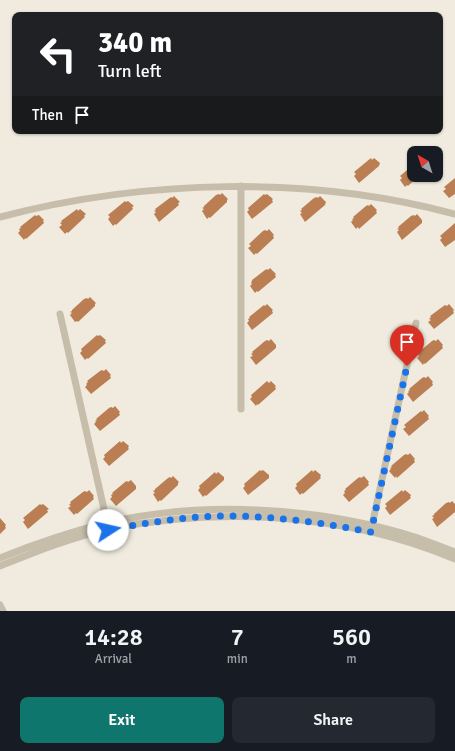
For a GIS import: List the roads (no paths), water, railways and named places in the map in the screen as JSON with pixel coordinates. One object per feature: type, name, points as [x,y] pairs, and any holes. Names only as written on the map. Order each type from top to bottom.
[{"type":"street","points":[[240,186],[241,409]]},
{"type":"street","points":[[0,217],[30,209],[83,199],[182,189],[240,186],[358,195],[455,214]]},
{"type":"street","points":[[60,314],[108,526]]},
{"type":"street","points":[[371,529],[416,323]]},
{"type":"street","points":[[0,558],[43,541],[161,514],[225,508],[320,516],[371,529],[415,537],[455,552]]},
{"type":"street","points":[[0,566],[108,526]]},
{"type":"street","points":[[371,529],[455,559]]},
{"type":"street","points":[[0,605],[3,611]]}]
